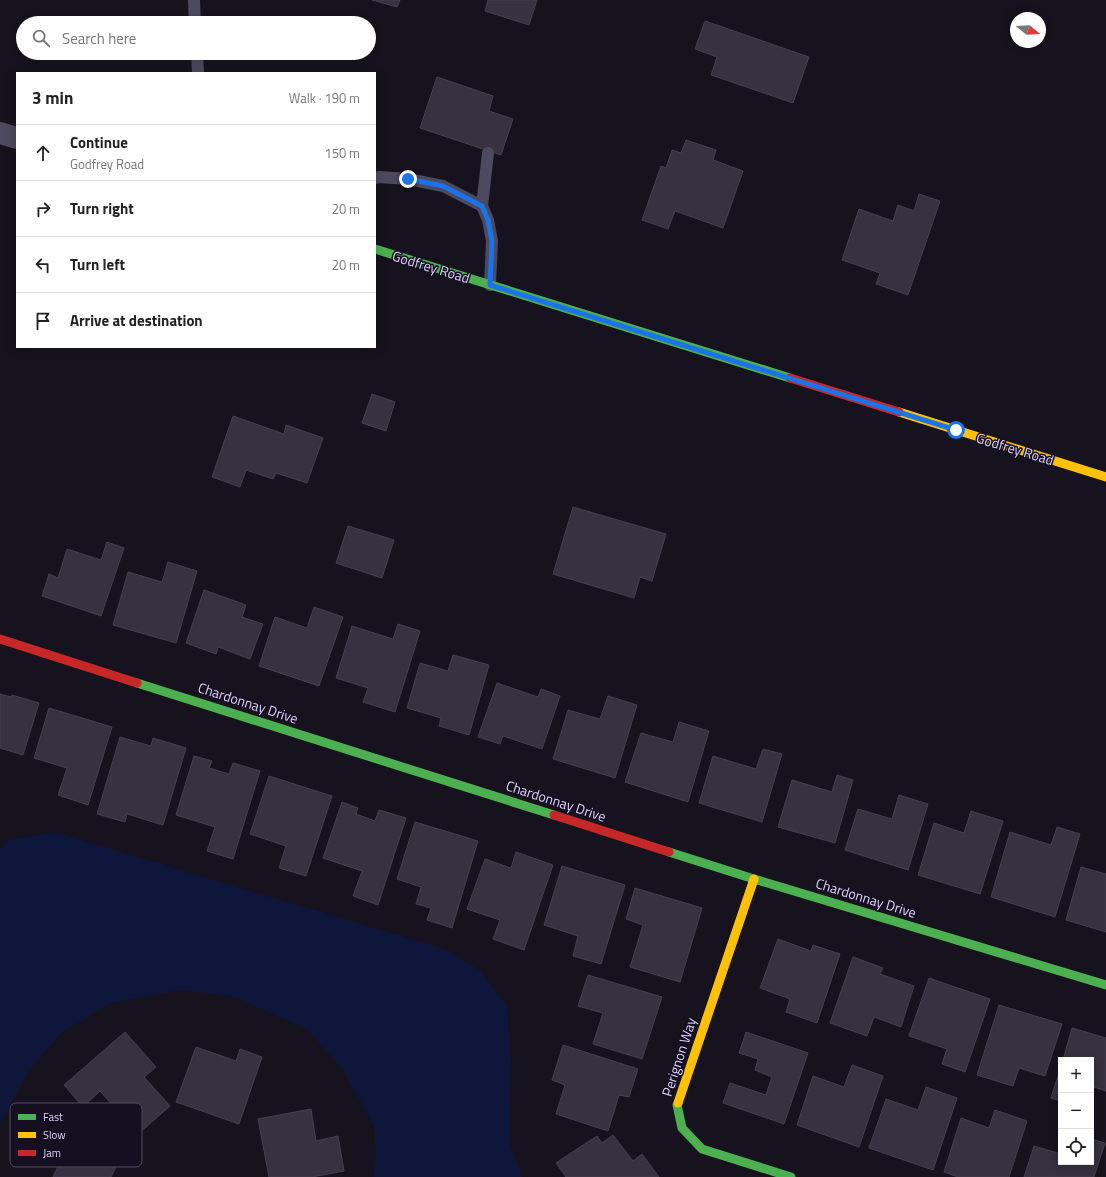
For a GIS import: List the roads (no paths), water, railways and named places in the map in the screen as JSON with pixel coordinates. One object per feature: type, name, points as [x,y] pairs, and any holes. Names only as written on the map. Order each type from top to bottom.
[{"type":"street","points":[[0,133],[16,138]]},
{"type":"street","name":"Godfrey Road","points":[[376,249],[1106,477]]},
{"type":"street","name":"Chardonnay Drive","points":[[0,639],[754,879],[1106,986]]},
{"type":"street","name":"Perignon Way","points":[[754,879],[677,1105],[682,1128],[702,1149],[791,1177]]},
{"type":"lane","points":[[194,0],[195,16]]},
{"type":"lane","points":[[197,60],[198,72]]},
{"type":"lane","points":[[488,153],[482,206],[488,220],[492,241],[490,285]]},
{"type":"lane","points":[[376,178],[408,179],[443,186],[482,206]]},
{"type":"water","points":[[54,832],[447,950],[481,971],[507,1007],[511,1068],[509,1141],[522,1177],[374,1177],[376,1155],[374,1126],[342,1068],[307,1029],[232,996],[180,990],[111,1003],[61,1033],[28,1071],[0,1124],[0,849],[9,840]]}]
